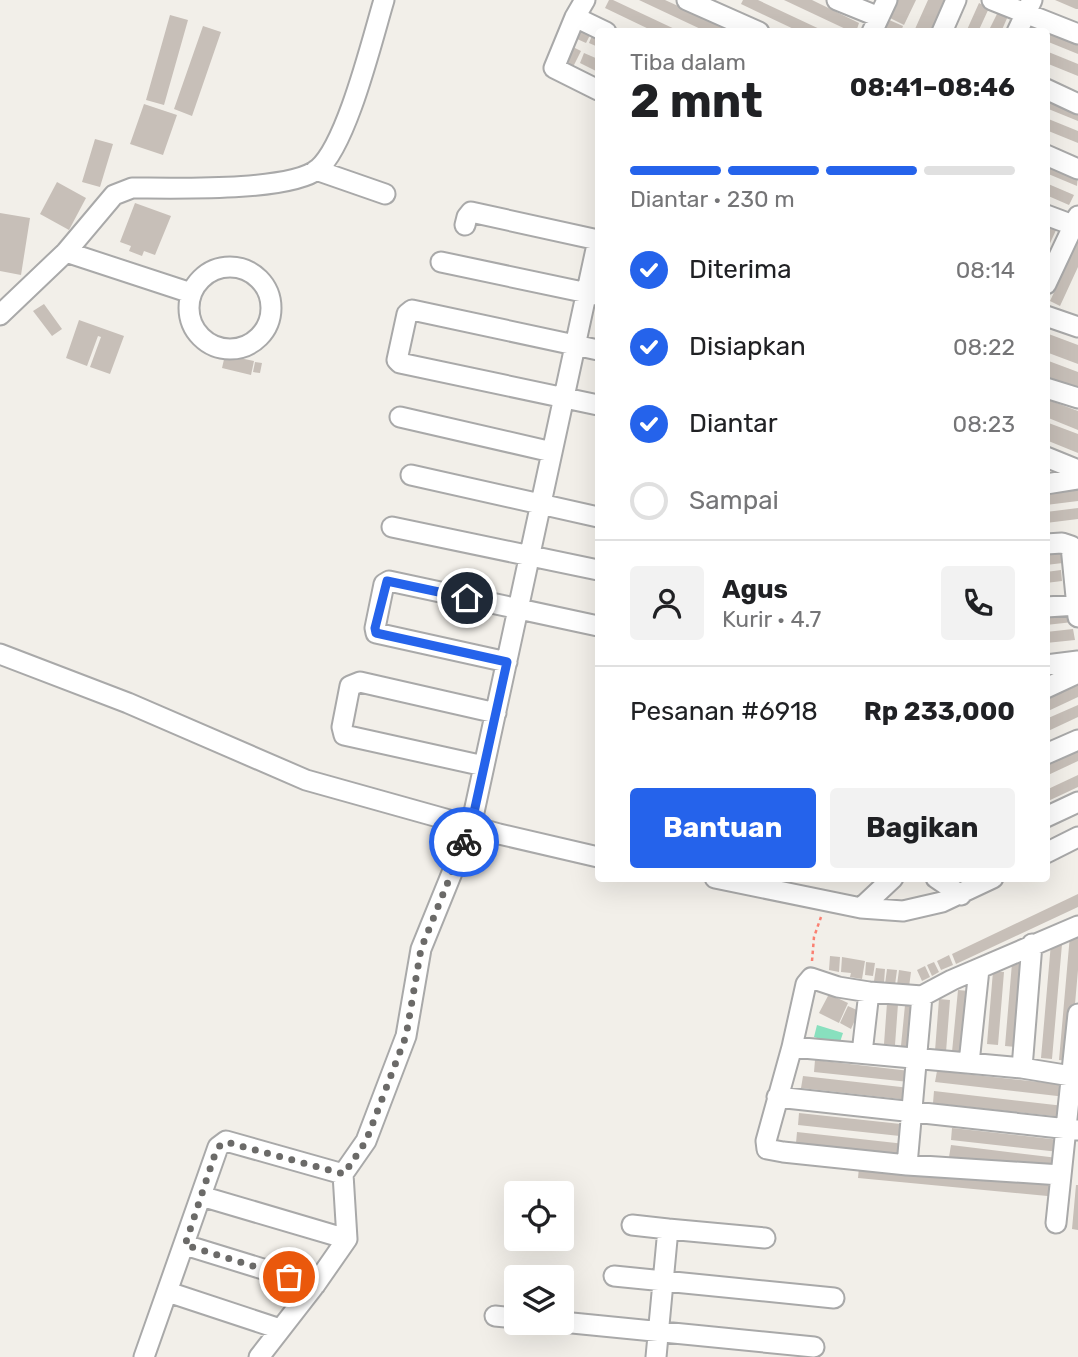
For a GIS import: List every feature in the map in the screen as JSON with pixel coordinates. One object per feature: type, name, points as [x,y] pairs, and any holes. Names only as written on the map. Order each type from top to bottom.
[{"type":"street","points":[[0,315],[66,252],[114,195],[122,191],[132,188],[247,186],[286,181],[316,170],[341,137],[384,0]]},
{"type":"street","points":[[585,0],[554,68],[595,88]]},
{"type":"street","points":[[687,0],[729,25]]},
{"type":"street","points":[[837,0],[879,16]]},
{"type":"street","points":[[944,28],[956,0]]},
{"type":"street","points":[[992,0],[1078,34]]},
{"type":"street","points":[[575,17],[598,28]]},
{"type":"street","points":[[1050,91],[1078,104]]},
{"type":"street","points":[[1050,157],[1078,169]]},
{"type":"street","points":[[316,170],[385,194]]},
{"type":"street","points":[[465,225],[471,212],[595,239]]},
{"type":"street","points":[[1050,216],[1077,223],[1050,276]]},
{"type":"street","points":[[66,252],[191,293]]},
{"type":"street","points":[[441,262],[593,294]]},
{"type":"street","points":[[232,267],[249,272],[267,290],[271,307],[268,324],[252,344],[235,349],[218,348],[203,340],[192,327],[188,310],[191,293],[201,278],[215,269],[232,267]]},
{"type":"street","points":[[259,1357],[347,1239],[344,1174],[366,1141],[406,1036],[421,949],[471,826],[564,398],[576,345],[593,294],[595,272]]},
{"type":"street","points":[[595,349],[412,310],[407,314],[398,355],[400,363],[595,404]]},
{"type":"street","points":[[1050,317],[1078,327]]},
{"type":"street","points":[[1050,388],[1078,398]]},
{"type":"street","points":[[400,417],[552,452]]},
{"type":"street","points":[[1050,459],[1078,470]]},
{"type":"street","points":[[411,475],[541,505],[595,512]]},
{"type":"street","points":[[1050,483],[1078,479]]},
{"type":"street","points":[[392,527],[595,569]]},
{"type":"street","points":[[1050,544],[1071,546],[1077,609],[1050,607]]},
{"type":"street","points":[[507,662],[376,633],[384,584],[389,581],[595,624]]},
{"type":"street","points":[[0,654],[128,702],[306,780],[471,826],[595,856]]},
{"type":"street","points":[[1050,664],[1078,661]]},
{"type":"street","points":[[1050,686],[1078,673]]},
{"type":"street","points":[[484,766],[344,735],[342,727],[350,686],[360,682],[496,713]]},
{"type":"street","points":[[1050,752],[1078,740]]},
{"type":"street","points":[[1050,815],[1078,802]]},
{"type":"street","points":[[1050,850],[1078,837]]},
{"type":"street","points":[[734,882],[861,908],[915,910],[961,895],[985,882]]},
{"type":"street","points":[[861,908],[889,882]]},
{"type":"street","points":[[942,882],[961,895]]},
{"type":"street","points":[[1061,1175],[907,1165],[767,1149],[766,1141],[806,984],[811,978],[838,987],[922,996],[1032,944],[1078,926]]},
{"type":"street","points":[[1021,1068],[1032,944]]},
{"type":"street","points":[[969,1063],[979,970]]},
{"type":"street","points":[[862,1053],[869,992]]},
{"type":"street","points":[[907,1165],[922,996]]},
{"type":"street","points":[[1056,1223],[1061,1175],[1072,1129],[1071,1076],[1078,1014]]},
{"type":"street","points":[[792,1047],[1021,1068],[1071,1076]]},
{"type":"street","points":[[777,1097],[1072,1129]]},
{"type":"street","points":[[144,1357],[218,1147],[226,1142],[344,1174]]},
{"type":"street","points":[[201,1196],[347,1239]]},
{"type":"street","points":[[632,1225],[765,1238]]},
{"type":"street","points":[[656,1357],[668,1229]]},
{"type":"street","points":[[185,1245],[315,1285]]},
{"type":"street","points":[[614,1276],[834,1298]]},
{"type":"street","points":[[168,1292],[280,1329]]},
{"type":"street","points":[[495,1316],[504,1317]]},
{"type":"street","points":[[574,1323],[814,1347]]},
{"type":"path","points":[[811,978],[814,937],[827,901]]},
{"type":"green space","points":[[817,1025],[843,1033],[839,1045],[814,1037]]},
{"type":"building","points":[[609,0],[613,0],[672,28],[647,28],[605,8]]},
{"type":"building","points":[[639,0],[665,0],[724,27],[698,28]]},
{"type":"building","points":[[743,0],[758,0],[818,28],[792,28],[741,4]]},
{"type":"building","points":[[784,0],[812,0],[859,23],[857,28],[844,28]]},
{"type":"building","points":[[896,0],[916,0],[904,25],[888,17]]},
{"type":"building","points":[[928,0],[948,0],[935,28],[915,28]]},
{"type":"building","points":[[1055,0],[1078,0],[1078,9],[1076,9]]},
{"type":"building","points":[[979,3],[989,8],[980,28],[968,28]]},
{"type":"building","points":[[998,12],[1008,16],[1003,28],[990,28]]},
{"type":"building","points":[[170,15],[188,20],[164,105],[146,100]]},
{"type":"building","points":[[887,19],[903,26],[902,28],[883,28]]},
{"type":"building","points":[[203,26],[221,32],[192,116],[174,109]]},
{"type":"building","points":[[581,26],[592,31],[586,43],[575,38]]},
{"type":"building","points":[[1050,31],[1078,42],[1078,54],[1050,43]]},
{"type":"building","points":[[593,33],[595,34],[595,46],[589,43]]},
{"type":"building","points":[[569,45],[581,51],[573,67],[562,62]]},
{"type":"building","points":[[584,53],[595,58],[595,70],[580,63]]},
{"type":"building","points":[[1050,53],[1078,64],[1078,76],[1050,65]]},
{"type":"building","points":[[1050,98],[1078,109],[1078,121],[1050,110]]},
{"type":"building","points":[[144,104],[177,115],[163,155],[130,144]]},
{"type":"building","points":[[1050,120],[1078,131],[1078,143],[1050,132]]},
{"type":"building","points":[[95,139],[113,144],[100,187],[82,182]]},
{"type":"building","points":[[1050,164],[1078,175],[1077,186],[1050,175]]},
{"type":"building","points":[[57,182],[86,198],[69,230],[40,214]]},
{"type":"building","points":[[1050,185],[1074,195],[1069,205],[1050,197]]},
{"type":"building","points":[[135,203],[171,216],[155,255],[144,251],[142,256],[129,251],[131,246],[120,242]]},
{"type":"building","points":[[0,213],[30,218],[21,275],[0,271]]},
{"type":"building","points":[[1050,225],[1057,228],[1050,243]]},
{"type":"building","points":[[1078,241],[1078,267],[1060,306],[1050,301]]},
{"type":"building","points":[[44,304],[62,329],[52,336],[33,311]]},
{"type":"building","points":[[79,320],[124,336],[110,374],[90,367],[101,337],[98,336],[87,366],[66,358]]},
{"type":"building","points":[[1050,334],[1078,345],[1078,364],[1050,354]]},
{"type":"building","points":[[225,355],[254,361],[251,375],[222,368]]},
{"type":"building","points":[[255,362],[262,363],[260,373],[253,372]]},
{"type":"building","points":[[1050,362],[1078,372],[1078,391],[1050,380]]},
{"type":"building","points":[[1050,400],[1078,411],[1078,430],[1050,419]]},
{"type":"building","points":[[1050,424],[1078,434],[1078,453],[1050,442]]},
{"type":"building","points":[[1078,490],[1078,501],[1050,504],[1050,494]]},
{"type":"building","points":[[1078,508],[1078,519],[1050,522],[1050,512]]},
{"type":"building","points":[[1069,551],[1071,562],[1050,565],[1050,553]]},
{"type":"building","points":[[1061,570],[1062,581],[1050,582],[1050,571]]},
{"type":"building","points":[[1072,611],[1073,622],[1050,625],[1050,614]]},
{"type":"building","points":[[1073,629],[1075,640],[1050,643],[1050,632]]},
{"type":"building","points":[[1078,685],[1078,697],[1050,710],[1050,698]]},
{"type":"building","points":[[1078,705],[1078,717],[1050,730],[1050,717]]},
{"type":"building","points":[[1078,749],[1078,761],[1050,774],[1050,761]]},
{"type":"building","points":[[1078,775],[1078,787],[1050,800],[1050,788]]},
{"type":"building","points":[[1078,894],[1078,907],[956,964],[952,954]]},
{"type":"building","points":[[1070,935],[1078,935],[1078,970],[1070,1061],[1059,1060]]},
{"type":"building","points":[[1051,943],[1062,944],[1052,1059],[1041,1058]]},
{"type":"building","points":[[949,955],[953,965],[941,970],[937,961]]},
{"type":"building","points":[[830,956],[840,957],[839,972],[829,970]]},
{"type":"building","points":[[842,957],[865,961],[862,979],[850,977],[851,973],[841,972]]},
{"type":"building","points":[[866,962],[875,963],[873,976],[865,975]]},
{"type":"building","points":[[934,962],[939,972],[932,976],[927,965]]},
{"type":"building","points":[[1012,963],[1023,964],[1016,1047],[1005,1046]]},
{"type":"building","points":[[925,966],[930,977],[922,981],[917,970]]},
{"type":"building","points":[[876,968],[885,969],[884,983],[874,981]]},
{"type":"building","points":[[887,969],[897,970],[895,985],[885,984]]},
{"type":"building","points":[[899,970],[911,972],[909,987],[897,985]]},
{"type":"building","points":[[993,971],[1004,972],[998,1045],[987,1044]]},
{"type":"building","points":[[958,990],[969,991],[964,1053],[952,1052]]},
{"type":"building","points":[[829,994],[848,1003],[839,1023],[819,1013]]},
{"type":"building","points":[[939,999],[950,1000],[946,1052],[935,1051]]},
{"type":"building","points":[[887,1003],[898,1004],[895,1045],[884,1044]]},
{"type":"building","points":[[905,1005],[916,1006],[913,1047],[901,1046]]},
{"type":"building","points":[[848,1006],[859,1011],[851,1029],[840,1023]]},
{"type":"building","points":[[815,1060],[910,1071],[909,1082],[814,1072]]},
{"type":"building","points":[[937,1071],[1067,1085],[1066,1097],[935,1082]]},
{"type":"building","points":[[803,1076],[910,1088],[909,1100],[801,1088]]},
{"type":"building","points":[[934,1091],[1064,1106],[1063,1117],[933,1103]]},
{"type":"building","points":[[799,1113],[910,1125],[909,1137],[798,1125]]},
{"type":"building","points":[[952,1128],[1060,1140],[1059,1152],[951,1140]]},
{"type":"building","points":[[797,1132],[905,1144],[903,1155],[796,1143]]},
{"type":"building","points":[[951,1145],[1058,1158],[1057,1169],[949,1157]]},
{"type":"building","points":[[859,1167],[1059,1186],[1058,1197],[858,1178]]},
{"type":"building","points":[[1078,1185],[1078,1230],[1072,1229]]},
{"type":"way so far","points":[[289,1277],[185,1245],[218,1147],[226,1142],[344,1174],[366,1141],[406,1036],[421,949],[464,842]]},
{"type":"route","points":[[464,842],[471,826],[507,662],[376,633],[375,628],[384,584],[387,581],[467,598]]}]
